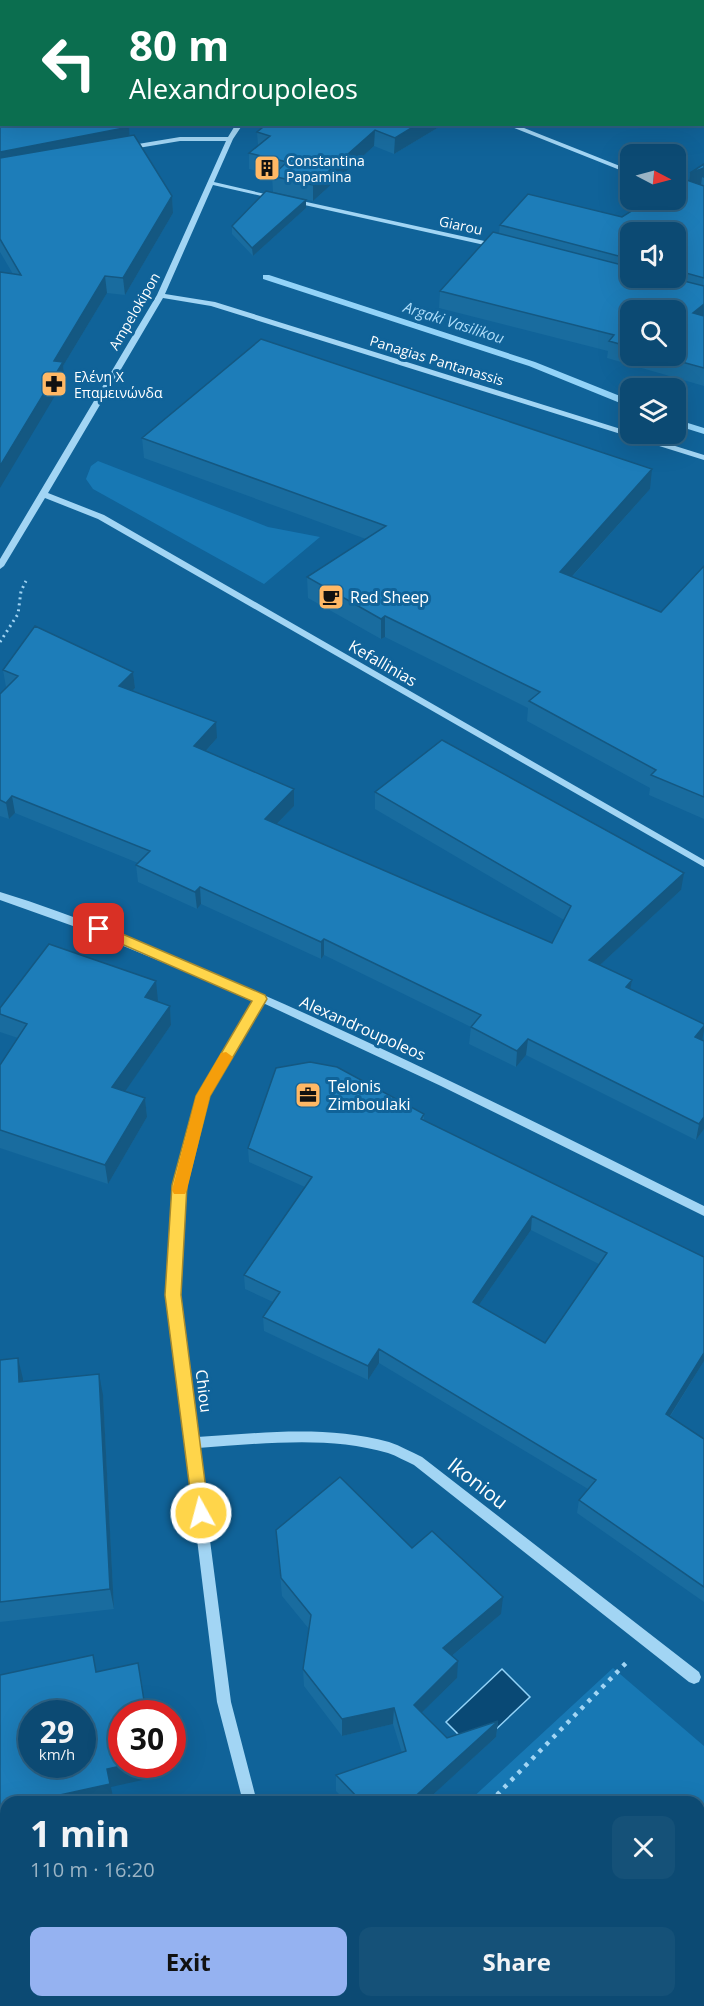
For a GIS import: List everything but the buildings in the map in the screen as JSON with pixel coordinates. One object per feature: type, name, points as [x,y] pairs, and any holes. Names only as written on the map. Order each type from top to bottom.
[{"type":"street","name":"Ampelokipon","points":[[0,566],[161,295],[230,139],[239,126]]},
{"type":"street","points":[[512,126],[620,168]]},
{"type":"street","points":[[112,151],[180,139],[230,139]]},
{"type":"street","name":"Giarou","points":[[211,183],[508,248]]},
{"type":"street","name":"Panagias Pantanassis","points":[[161,295],[212,304],[704,458]]},
{"type":"street","name":"Kefallinias","points":[[43,494],[102,517],[704,864]]},
{"type":"street","points":[[0,544],[11,546]]},
{"type":"street","name":"Alexandroupoleos","points":[[0,896],[99,929],[408,1064],[704,1211]]},
{"type":"street","name":"Chiou","points":[[248,1796],[224,1702],[173,1295],[180,1185],[203,1096],[260,999]]},
{"type":"street","name":"Ikoniou","points":[[192,1443],[293,1438],[354,1441],[389,1448],[418,1461],[694,1677]]},
{"type":"path","points":[[496,1796],[649,1640]]},
{"type":"shaded area","points":[[98,461],[268,527],[320,537],[264,584],[93,489],[86,479],[91,466]]},
{"type":"shaded area","points":[[613,1668],[704,1746],[704,1796],[474,1796]]},
{"type":"shaded area","points":[[502,1669],[530,1697],[474,1750],[446,1722]]},
{"type":"waterway","name":"Argaki Vasilikou","points":[[266,277],[532,364],[620,400]]},
{"type":"waterway","name":"Argaki Vasilikou","points":[[686,425],[704,431]]},
{"type":"slow traffic","points":[[180,1190],[203,1096],[226,1057]]},
{"type":"place","name":"Constantina Papamina","points":[[267,168]]},
{"type":"place","name":"Ελένη Χ Επαμεινώνδα","points":[[54,384]]},
{"type":"place","name":"Red Sheep","points":[[331,597]]},
{"type":"place","name":"Telonis Zimboulaki","points":[[308,1095]]},
{"type":"route","points":[[99,929],[190,966],[260,999],[203,1096],[180,1185],[173,1295],[201,1513]]}]
